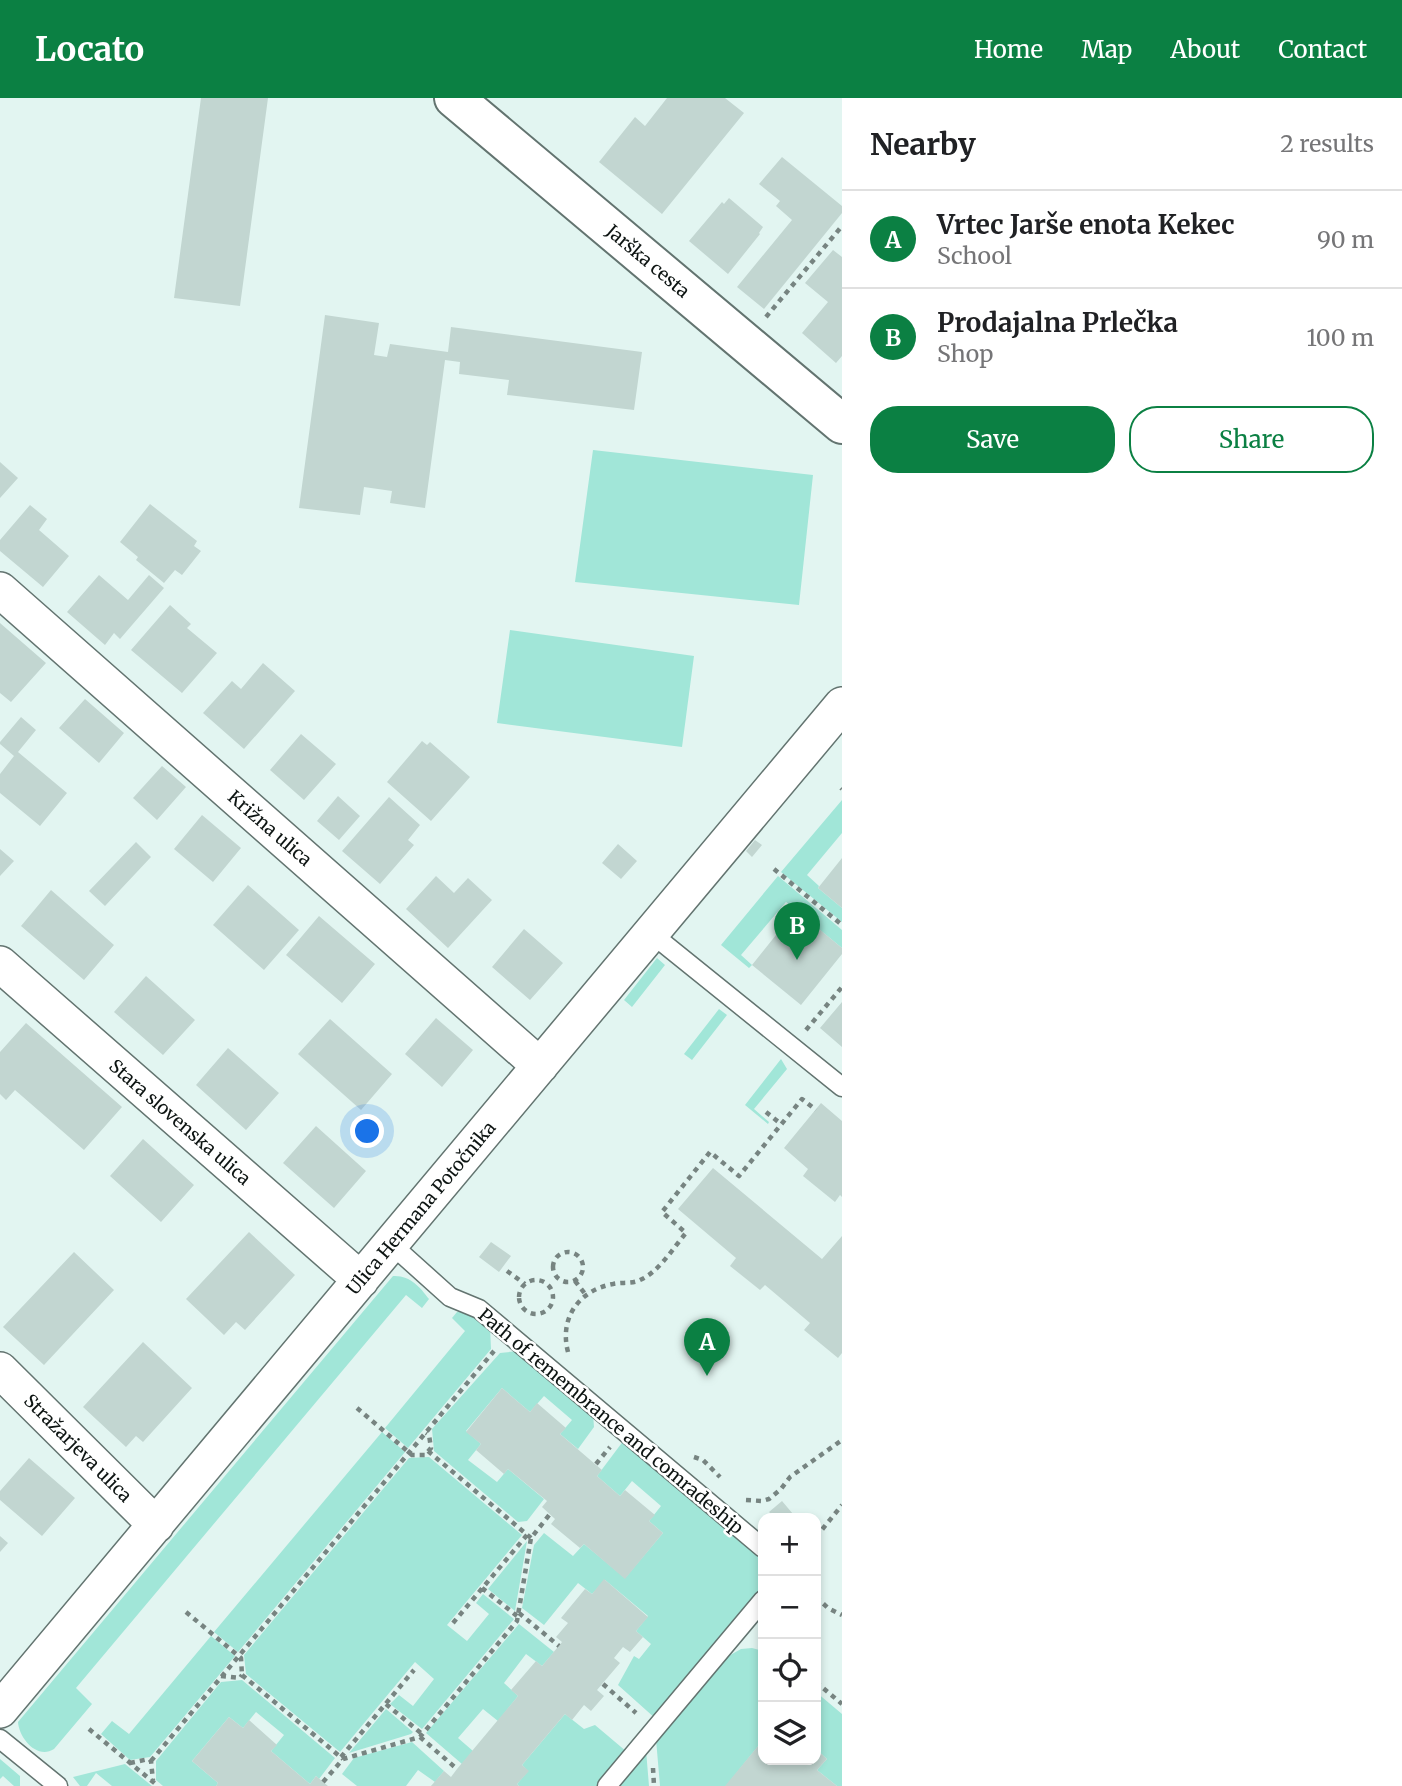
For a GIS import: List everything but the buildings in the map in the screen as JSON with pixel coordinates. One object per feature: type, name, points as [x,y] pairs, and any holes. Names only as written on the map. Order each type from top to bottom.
[{"type":"street","name":"Jarška cesta","points":[[454,98],[842,424]]},
{"type":"street","name":"Križna ulica","points":[[0,590],[540,1066]]},
{"type":"street","name":"Ulica Hermana Potočnika","points":[[0,1710],[842,705]]},
{"type":"street","name":"Stara slovenska ulica","points":[[0,964],[361,1280]]},
{"type":"street","name":"Stražarjeva ulica","points":[[0,1370],[156,1525]]},
{"type":"lane","points":[[652,934],[842,1087]]},
{"type":"lane","name":"Path of remembrance and comradeship","points":[[391,1244],[450,1297],[479,1309],[758,1544]]},
{"type":"lane","points":[[607,1786],[758,1606]]},
{"type":"lane","points":[[0,1739],[58,1786]]},
{"type":"path","points":[[745,342],[842,226]]},
{"type":"path","points":[[774,869],[842,925]]},
{"type":"path","points":[[792,1047],[842,987]]},
{"type":"path","points":[[571,1358],[566,1350],[566,1323],[572,1308],[597,1289],[640,1280],[652,1273],[686,1233],[662,1212],[710,1152],[739,1176],[802,1099],[816,1110]]},
{"type":"path","points":[[766,1112],[781,1124]]},
{"type":"path","points":[[566,1252],[574,1253],[581,1259],[581,1275],[575,1280],[567,1282],[559,1278],[554,1271],[554,1263],[566,1252]]},
{"type":"path","points":[[507,1271],[525,1284]]},
{"type":"path","points":[[551,1287],[559,1278]]},
{"type":"path","points":[[534,1280],[543,1281],[551,1287],[551,1306],[534,1314],[525,1310],[520,1302],[520,1292],[525,1284],[534,1280]]},
{"type":"path","points":[[575,1280],[586,1295]]},
{"type":"path","points":[[151,1761],[509,1334]]},
{"type":"path","points":[[357,1408],[410,1452],[425,1455],[431,1448],[426,1433]]},
{"type":"path","points":[[739,1499],[769,1499],[790,1477],[842,1440]]},
{"type":"path","points":[[428,1451],[529,1536]]},
{"type":"path","points":[[692,1455],[712,1467],[724,1484]]},
{"type":"path","points":[[821,1531],[842,1505]]},
{"type":"path","points":[[453,1623],[550,1514]]},
{"type":"path","points":[[342,1758],[421,1736],[517,1621],[529,1536]]},
{"type":"path","points":[[482,1588],[559,1646]]},
{"type":"path","points":[[821,1602],[842,1615]]},
{"type":"path","points":[[186,1612],[241,1658],[242,1675],[342,1758]]},
{"type":"path","points":[[323,1782],[414,1670]]},
{"type":"path","points":[[222,1676],[240,1678],[242,1675]]},
{"type":"path","points":[[603,1684],[652,1733]]},
{"type":"path","points":[[821,1686],[842,1704]]},
{"type":"path","points":[[386,1703],[457,1769]]},
{"type":"path","points":[[89,1729],[158,1786]]},
{"type":"path","points":[[130,1763],[149,1759],[151,1761]]},
{"type":"path","points":[[151,1761],[153,1782]]},
{"type":"green space","points":[[593,450],[813,475],[799,605],[575,582]]},
{"type":"green space","points":[[510,630],[694,656],[682,747],[497,723]]},
{"type":"green space","points":[[842,800],[842,833],[807,875],[842,908],[842,922],[781,872]]},
{"type":"green space","points":[[778,876],[842,930],[842,948],[786,902],[741,955],[752,965],[749,968],[721,945]]},
{"type":"green space","points":[[657,958],[665,965],[632,1007],[624,1000]]},
{"type":"green space","points":[[719,1009],[727,1015],[692,1060],[684,1054]]},
{"type":"green space","points":[[781,1059],[787,1069],[754,1109],[768,1124],[745,1105]]},
{"type":"green space","points":[[393,1276],[409,1280],[429,1299],[422,1308],[406,1295],[76,1688],[92,1704],[54,1749],[48,1752],[35,1750],[25,1740],[18,1722]]},
{"type":"green space","points":[[457,1312],[476,1315],[490,1327],[491,1349],[408,1448],[385,1428],[465,1331],[452,1318]]},
{"type":"green space","points":[[518,1351],[593,1414],[594,1427],[578,1449],[560,1434],[572,1420],[544,1396],[530,1412],[502,1388],[466,1431],[481,1444],[468,1460],[497,1482],[508,1469],[544,1499],[527,1521],[518,1522],[434,1451],[432,1429],[500,1353]]},
{"type":"green space","points":[[382,1432],[405,1452],[238,1652],[214,1632]]},
{"type":"green space","points":[[624,1440],[753,1550],[758,1558],[758,1597],[656,1719],[618,1685],[634,1656],[639,1659],[651,1644],[636,1631],[648,1616],[605,1580],[592,1594],[578,1583],[544,1625],[522,1608],[534,1545],[544,1533],[573,1556],[584,1544],[625,1578],[663,1533],[649,1521],[661,1506],[632,1481],[620,1496],[597,1476]]},
{"type":"green space","points":[[429,1457],[522,1535],[447,1625],[467,1641],[489,1614],[476,1603],[483,1594],[514,1619],[422,1729],[390,1704],[399,1695],[413,1706],[434,1679],[415,1662],[340,1752],[246,1674],[244,1655],[409,1458]]},
{"type":"green space","points":[[527,1541],[515,1611],[488,1589]]},
{"type":"green space","points":[[519,1624],[554,1652],[542,1666],[526,1654],[504,1683],[518,1696],[498,1721],[483,1709],[458,1738],[473,1751],[462,1764],[426,1733]]},
{"type":"green space","points":[[211,1636],[235,1656],[150,1757],[130,1760],[101,1734],[112,1721],[129,1734]]},
{"type":"green space","points":[[741,1649],[758,1650],[758,1746],[726,1786],[660,1786],[656,1739],[725,1658]]},
{"type":"green space","points":[[242,1680],[335,1758],[319,1779],[316,1776],[310,1784],[271,1751],[284,1735],[256,1712],[243,1728],[229,1717],[192,1761],[218,1783],[216,1786],[163,1786],[156,1780],[156,1761],[221,1682]]},
{"type":"green space","points":[[821,1696],[842,1714],[842,1786],[837,1786],[817,1770],[827,1759],[821,1754]]},
{"type":"green space","points":[[386,1709],[413,1732],[349,1753]]},
{"type":"green space","points":[[565,1714],[584,1729],[595,1725],[627,1752],[599,1786],[519,1786],[517,1784],[528,1771],[522,1765]]},
{"type":"green space","points":[[412,1742],[444,1771],[435,1782],[418,1770],[406,1786],[357,1786],[342,1774],[354,1758]]},
{"type":"green space","points":[[646,1750],[649,1786],[616,1786]]},
{"type":"green space","points":[[0,1759],[20,1776],[20,1786],[14,1786],[3,1776],[0,1779]]},
{"type":"green space","points":[[125,1764],[152,1786],[112,1786],[96,1773],[87,1786],[80,1786],[73,1777]]},
{"type":"place","name":"Prodajalna Prlečka","points":[[797,960]]},
{"type":"place","name":"Vrtec Jarše enota Kekec","points":[[707,1376]]}]
